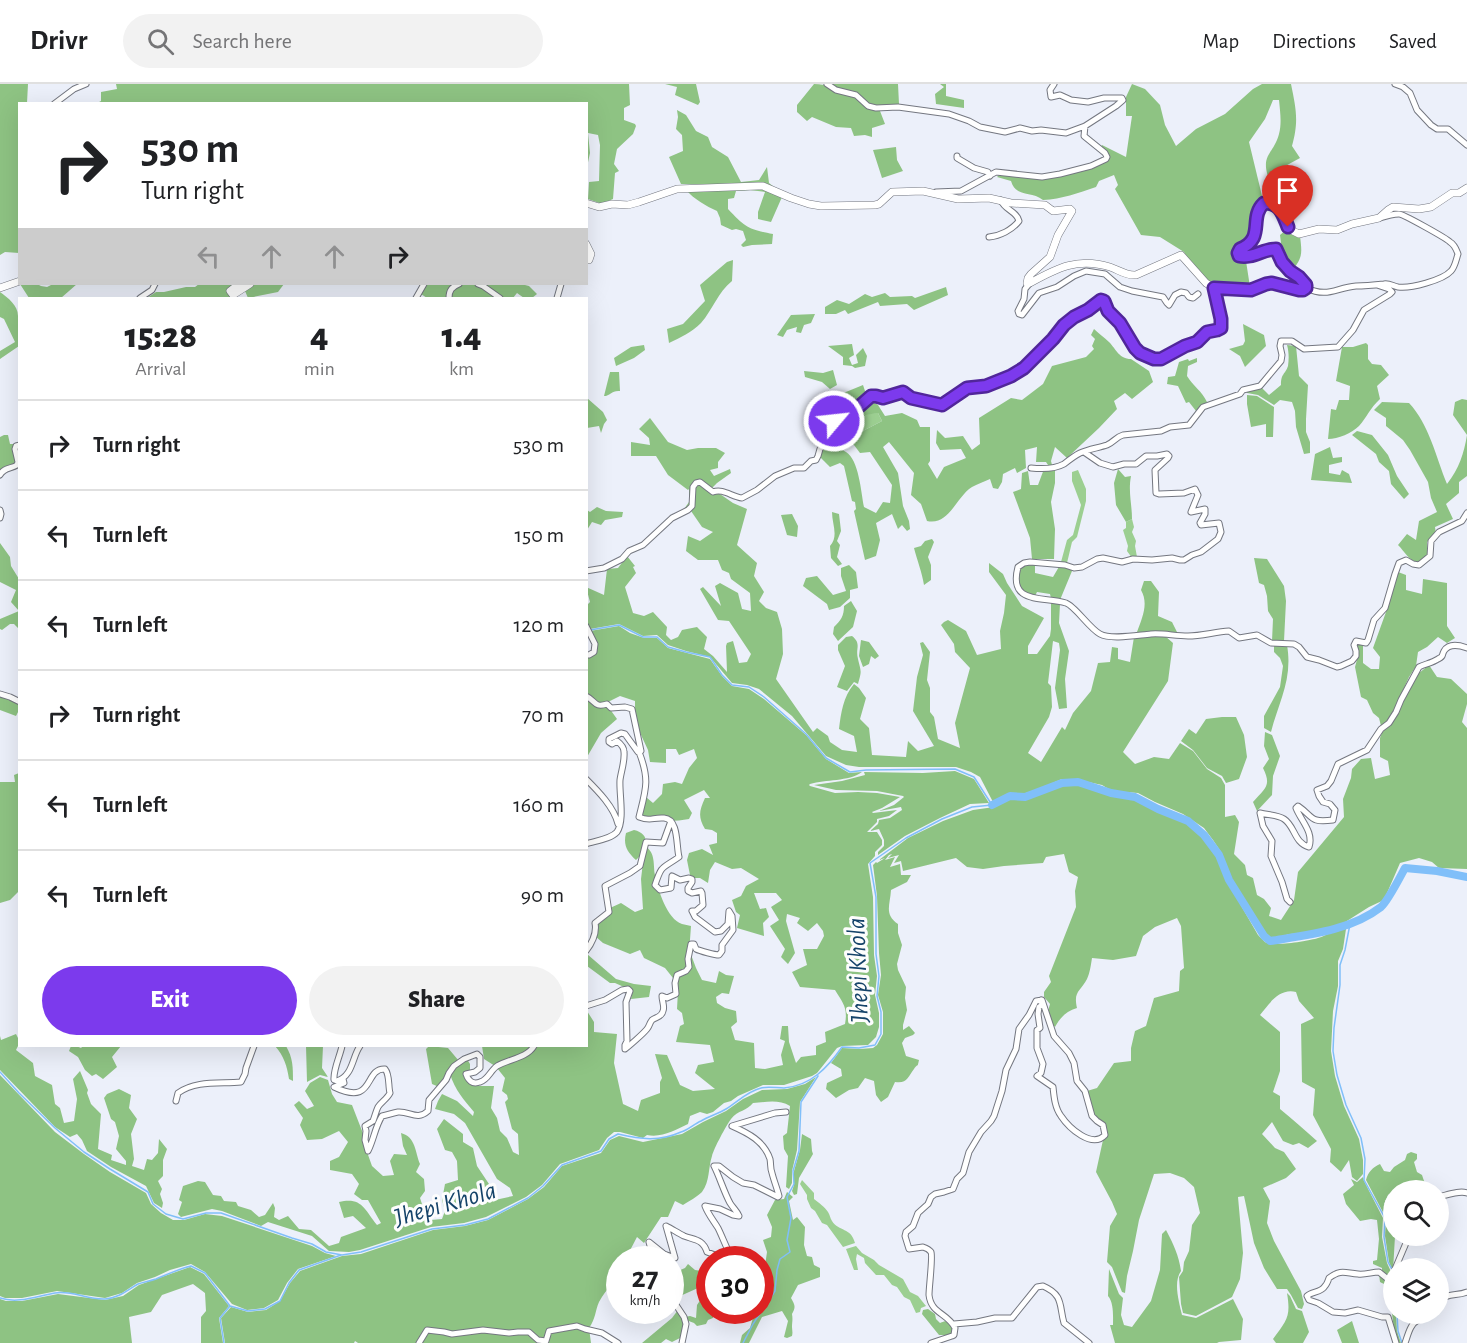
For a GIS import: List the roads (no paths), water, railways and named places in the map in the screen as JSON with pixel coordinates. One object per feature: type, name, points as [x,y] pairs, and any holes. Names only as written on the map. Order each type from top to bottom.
[{"type":"main road","points":[[588,204],[599,207],[612,204],[628,205],[676,189],[758,186],[821,206],[879,204],[892,192],[923,191],[958,199],[989,198],[1011,203],[1044,205],[1053,211],[1070,208],[1072,211],[1058,235],[1050,257],[1028,278],[1027,283],[1055,269],[1076,263],[1102,264],[1130,276],[1136,275],[1181,255],[1206,283],[1214,288],[1251,290],[1272,283],[1303,290],[1306,285],[1282,262],[1276,249],[1272,248],[1242,258],[1239,256],[1240,249],[1248,246],[1252,241],[1260,207],[1264,203],[1275,205],[1283,213],[1288,227],[1299,234],[1319,229],[1337,230],[1352,224],[1379,219],[1394,207],[1419,209],[1431,207],[1452,193],[1459,193],[1467,189]]},
{"type":"main road","points":[[0,288],[18,281]]},
{"type":"main road","points":[[238,285],[230,291],[231,294],[235,295],[249,285]]},
{"type":"street","points":[[57,102],[74,89],[86,84]]},
{"type":"street","points":[[827,84],[836,90],[856,95],[868,106],[898,107],[949,114],[980,127],[1005,132],[1020,128],[1066,133],[1085,126],[1123,100],[1122,98],[1104,98],[1088,102],[1071,100],[1060,95],[1051,97],[1050,90],[1054,84]]},
{"type":"street","points":[[1395,84],[1410,93],[1418,110],[1431,125],[1437,129],[1448,129],[1467,145]]},
{"type":"street","points":[[930,192],[961,191],[996,172],[1041,177],[1091,166],[1107,157],[1084,136],[1085,126]]},
{"type":"street","points":[[957,156],[968,165],[988,172],[990,176]]},
{"type":"street","points":[[989,237],[997,236],[1019,221],[1017,215],[1003,206],[1000,200]]},
{"type":"street","points":[[1306,288],[1328,293],[1354,286],[1422,285],[1449,274],[1458,254],[1454,245],[1449,241],[1405,215],[1392,215],[1379,219]]},
{"type":"street","points":[[1030,283],[1025,289],[1024,299],[1018,311],[1022,315],[1039,293],[1057,287],[1086,271],[1105,274],[1120,287],[1163,297],[1169,305],[1175,295],[1181,292],[1186,293],[1189,297],[1198,294]]},
{"type":"street","points":[[142,297],[152,290],[154,285]]},
{"type":"street","points":[[449,297],[452,287],[457,285]]},
{"type":"street","points":[[483,285],[499,297]]},
{"type":"street","points":[[1031,468],[1063,465],[1077,454],[1107,445],[1118,436],[1188,425],[1203,407],[1240,394],[1243,390],[1260,386],[1281,361],[1281,341],[1292,341],[1304,350],[1338,347],[1353,330],[1364,310],[1392,292],[1377,285]]},
{"type":"street","points":[[588,571],[604,568],[622,559],[629,551],[643,545],[672,518],[688,510],[692,506],[693,487],[696,483],[700,482],[713,492],[723,491],[742,498],[775,476],[794,468],[807,467],[819,456],[820,449],[832,436],[834,421],[854,411],[871,396],[883,398],[903,392],[911,398],[942,405],[967,388],[986,386],[1024,368],[1064,325],[1101,300],[1104,301],[1108,311],[1120,323],[1140,353],[1154,359],[1161,359],[1197,342],[1207,332],[1221,328],[1214,288]]},
{"type":"street","points":[[0,475],[6,468],[17,465],[15,449],[18,446]]},
{"type":"street","points":[[1084,452],[1100,463],[1113,467],[1136,464],[1146,456],[1167,454],[1168,458],[1155,470],[1156,493],[1184,493],[1195,489],[1198,495],[1191,512],[1205,509],[1201,525],[1219,523],[1221,526],[1218,539],[1201,552],[1184,560],[1133,559],[1122,562],[1103,558],[1074,568],[1030,562],[1018,567],[1016,581],[1019,592],[1035,599],[1050,599],[1068,604],[1099,634],[1108,636],[1153,633],[1189,636],[1229,631],[1239,638],[1257,635],[1271,643],[1294,644],[1307,657],[1337,667],[1341,666],[1356,656],[1354,645],[1356,641],[1366,643],[1368,640],[1374,621],[1385,608],[1399,563],[1406,560],[1419,565],[1430,556],[1431,541],[1439,532],[1462,521],[1467,513]]},
{"type":"street","points":[[0,510],[0,518]]},
{"type":"street","points":[[588,630],[595,644],[594,651],[588,656]]},
{"type":"street","points":[[1290,902],[1271,856],[1272,841],[1263,826],[1260,813],[1286,820],[1301,843],[1309,847],[1311,842],[1309,832],[1296,808],[1298,806],[1314,820],[1333,820],[1335,810],[1330,804],[1323,802],[1317,790],[1327,786],[1338,764],[1367,750],[1396,712],[1419,667],[1437,660],[1451,645],[1467,648]]},
{"type":"street","points":[[0,694],[18,701]]},
{"type":"street","points":[[588,698],[597,705],[607,704],[611,708],[632,709],[640,744],[641,751],[639,752]]},
{"type":"street","points":[[588,843],[611,836],[619,826],[620,782],[624,752],[621,744],[617,741],[612,744],[609,739],[621,733],[625,734],[639,752],[645,767],[647,786],[639,817],[648,820],[668,819],[677,834],[679,857],[661,869],[655,885],[660,890],[666,890],[671,888],[672,876],[680,880],[692,879],[688,891],[693,893],[701,891],[702,893],[702,905],[696,912],[692,911],[695,917],[715,932],[721,931],[728,924],[729,911],[732,916],[733,930],[719,955],[700,951],[694,944],[691,944],[689,967],[686,972],[677,975],[676,994],[667,998],[662,996],[663,1013],[654,1019],[646,1031],[628,1048],[625,1049],[624,1045],[627,1041],[626,1002],[630,991],[622,990],[606,1000],[588,1005]]},
{"type":"street","points":[[588,781],[615,813],[619,826]]},
{"type":"street","points":[[588,948],[593,941],[595,923],[609,912],[605,886],[640,866],[646,842],[663,843],[671,821]]},
{"type":"street","points":[[1041,1000],[1054,1036],[1074,1063],[1077,1081],[1085,1091],[1092,1116],[1103,1125],[1105,1135],[1103,1138],[1097,1140],[1088,1138],[1071,1128],[1060,1116],[1053,1087],[1037,1076],[1041,1073],[1043,1064],[1036,1048],[1037,1030],[1040,1028],[1038,1014],[1039,1007],[1042,1005],[1041,1000]]},
{"type":"street","points":[[1041,1000],[1036,1001],[1019,1029],[1016,1049],[1006,1070],[994,1116],[969,1152],[963,1173],[957,1179],[953,1189],[932,1197],[918,1213],[913,1226],[905,1236],[909,1249],[923,1247],[931,1253],[929,1297],[933,1308],[954,1324],[1010,1318],[1037,1287],[1043,1286],[1059,1299],[1064,1323],[1089,1343]]},
{"type":"street","points":[[176,1101],[178,1093],[189,1088],[216,1082],[244,1080],[254,1047]]},
{"type":"street","points":[[342,1047],[333,1074],[334,1080],[343,1079]]},
{"type":"street","points":[[359,1047],[343,1079],[344,1083],[334,1087],[348,1092],[361,1092],[376,1072],[380,1069],[385,1069],[387,1072],[389,1097],[380,1104],[374,1121],[365,1126],[368,1151],[382,1116],[400,1112],[415,1116],[425,1114],[428,1111],[429,1100],[459,1062],[477,1054],[480,1057],[480,1068],[466,1074],[469,1081],[477,1083],[485,1079],[496,1067],[527,1053],[533,1047]]},
{"type":"street","points":[[725,1246],[705,1206],[739,1216],[724,1191],[714,1166],[719,1166],[743,1183],[754,1185],[779,1196],[765,1149],[750,1134],[732,1126],[786,1112]]},
{"type":"street","points":[[1449,1194],[1467,1193]]},
{"type":"street","points":[[672,1246],[666,1226],[688,1238],[700,1241],[705,1246]]},
{"type":"street","points":[[1383,1275],[1379,1272],[1361,1275],[1342,1272],[1329,1278],[1325,1288],[1307,1296],[1308,1299],[1333,1312],[1358,1310],[1383,1317]]},
{"type":"street","points":[[1449,1296],[1467,1292]]},
{"type":"street","points":[[682,1343],[684,1317]]},
{"type":"street","points":[[931,1343],[954,1335],[954,1324]]},
{"type":"street","points":[[1390,1324],[1396,1343]]},
{"type":"street","points":[[1406,1343],[1414,1324]]},
{"type":"street","points":[[419,1343],[427,1330],[452,1334],[483,1330],[509,1333],[529,1332],[538,1340],[546,1341],[549,1331],[577,1326],[602,1333],[618,1343]]},
{"type":"waterway","name":"Jhepi Khola","points":[[0,1072],[55,1128],[84,1152],[148,1192],[153,1204],[166,1214],[183,1219],[206,1213],[221,1213],[312,1244],[326,1252],[342,1255],[361,1252],[432,1229],[465,1225],[488,1219],[528,1198],[543,1186],[562,1165],[601,1151],[609,1139],[618,1134],[650,1139],[673,1135],[723,1111],[756,1089],[784,1088],[802,1084],[825,1068],[842,1047],[859,1048],[875,1045],[881,1034],[881,1012],[877,996],[879,976],[876,954],[876,897],[870,863],[906,838],[942,819],[972,807],[992,805],[974,777],[955,769],[850,772],[826,758],[806,734],[764,697],[749,687],[732,685],[710,657],[668,647],[657,637],[643,637],[619,625],[590,630]]},
{"type":"waterway","name":"Jhepi Khola","points":[[992,805],[1010,796],[1025,797],[1062,783],[1078,782],[1111,793],[1135,797],[1188,821],[1204,835],[1219,855],[1229,880],[1264,936],[1270,941],[1328,931],[1369,915],[1384,904],[1405,868],[1467,877]]},
{"type":"waterway","points":[[1350,924],[1340,965],[1333,1051],[1346,1105],[1361,1138],[1365,1159],[1364,1180],[1385,1218],[1384,1237],[1387,1258]]},
{"type":"waterway","points":[[743,1343],[775,1291],[780,1259],[790,1252],[787,1240],[791,1218],[787,1197],[794,1184],[793,1171],[799,1151],[801,1102],[818,1076]]},
{"type":"waterway","points":[[0,1298],[21,1300],[61,1292],[99,1299],[110,1298],[138,1284],[191,1266],[205,1273],[230,1306],[248,1311],[265,1309],[280,1301],[299,1270],[341,1255]]},
{"type":"waterway","points":[[224,1343],[220,1318],[230,1306]]},
{"type":"waterway","points":[[1398,1324],[1402,1343]]}]
